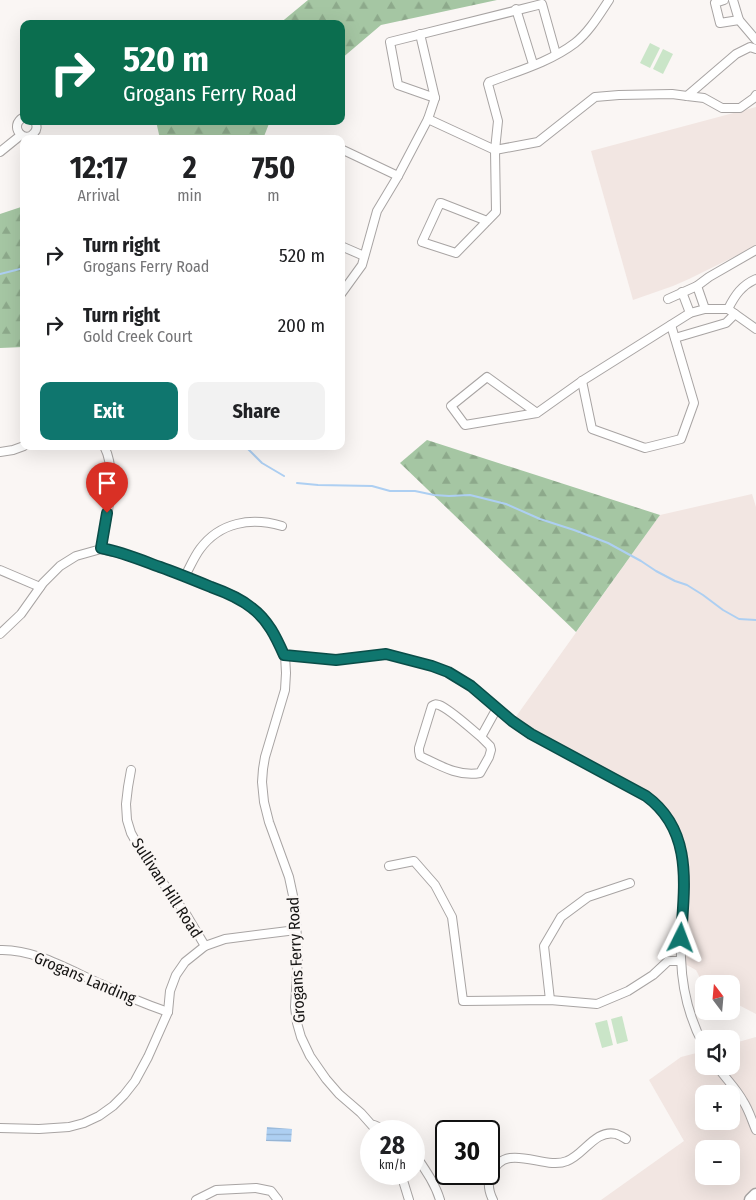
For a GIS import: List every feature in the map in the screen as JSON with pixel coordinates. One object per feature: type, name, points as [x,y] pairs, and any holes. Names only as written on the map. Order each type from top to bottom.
[{"type":"main road","points":[[751,1200],[756,1195]]},
{"type":"street","points":[[487,221],[440,203],[422,241],[423,243],[456,252],[487,221],[496,212],[495,150],[498,121],[489,82],[547,59],[575,43],[590,28],[609,0]]},
{"type":"street","points":[[724,0],[715,3],[720,23],[739,20]]},
{"type":"street","points":[[733,0],[739,20],[756,40]]},
{"type":"street","points":[[435,98],[398,85],[390,42],[542,4],[556,54]]},
{"type":"street","points":[[516,9],[533,64]]},
{"type":"street","points":[[345,288],[362,265],[377,211],[428,119],[435,98],[420,34]]},
{"type":"street","points":[[686,96],[736,54],[750,47],[756,49]]},
{"type":"street","points":[[428,119],[495,150],[538,142],[595,97],[619,94],[672,94],[704,98],[722,108],[740,108],[756,95]]},
{"type":"street","points":[[20,119],[17,124],[17,130],[21,135]]},
{"type":"street","points":[[0,152],[20,136]]},
{"type":"street","points":[[345,151],[398,176]]},
{"type":"street","points":[[345,248],[364,256]]},
{"type":"street","points":[[668,298],[697,286],[756,250]]},
{"type":"street","points":[[728,308],[740,288],[756,279]]},
{"type":"street","points":[[697,286],[705,308]]},
{"type":"street","points":[[682,292],[690,314]]},
{"type":"street","points":[[537,413],[487,377],[451,406],[465,425],[537,413],[582,381],[671,325],[705,308],[728,308],[756,329]]},
{"type":"street","points":[[676,338],[726,323],[735,314]]},
{"type":"street","points":[[582,381],[592,429],[645,448],[681,438],[694,404],[671,325]]},
{"type":"street","points":[[0,452],[20,447]]},
{"type":"street","points":[[0,634],[21,614],[40,587],[60,566],[76,556],[101,548],[112,482],[110,463],[105,450]]},
{"type":"street","points":[[185,576],[202,547],[224,529],[238,523],[252,521],[268,522],[282,526]]},
{"type":"street","name":"Grogans Ferry Road","points":[[101,548],[185,576],[234,596],[264,619],[272,630],[284,655],[285,690],[265,757],[262,769],[262,782],[269,822],[293,890],[298,955],[295,1007],[297,1022],[301,1037],[310,1056],[326,1079],[339,1094],[368,1120]]},
{"type":"street","points":[[0,570],[40,587]]},
{"type":"street","points":[[284,655],[336,660],[386,654],[448,672],[471,686],[531,734],[646,796],[660,808],[676,832],[683,858],[681,961],[685,990],[697,1030]]},
{"type":"street","points":[[438,704],[446,708],[481,737],[490,746],[491,750],[480,773],[456,772],[419,754],[419,748],[432,706],[434,705],[438,704]]},
{"type":"street","points":[[481,737],[497,708]]},
{"type":"street","name":"Sullivan Hill Road","points":[[131,770],[126,804],[127,820],[131,833],[146,860],[186,914],[206,946]]},
{"type":"street","points":[[389,866],[414,861],[435,885],[452,917],[463,1001],[550,1000],[597,1004],[628,991],[653,975],[668,961],[681,961]]},
{"type":"street","points":[[550,1000],[544,946],[562,916],[588,898],[630,883]]},
{"type":"street","points":[[0,1128],[39,1129],[69,1127],[99,1116],[119,1101],[135,1081],[168,1012],[170,991],[176,975],[185,962],[206,946],[225,939],[296,930]]},
{"type":"street","name":"Grogans Landing","points":[[0,950],[19,951],[34,955],[128,997],[168,1012]]},
{"type":"street","points":[[723,1075],[745,1103],[756,1130]]},
{"type":"street","points":[[493,1200],[488,1186],[489,1177],[500,1163],[508,1159],[520,1157],[561,1163],[573,1158],[603,1135],[616,1134],[626,1138]]},
{"type":"street","points":[[425,1168],[440,1200]]},
{"type":"street","points":[[404,1185],[409,1200]]},
{"type":"street","points":[[196,1200],[216,1190],[256,1188],[271,1191],[278,1200]]},
{"type":"shaded area","points":[[756,107],[756,246],[689,279],[633,300],[591,151]]},
{"type":"shaded area","points":[[752,494],[756,507],[756,1014],[740,1006],[740,975],[698,975],[696,970],[685,964],[680,857],[671,826],[654,801],[510,725],[660,515]]},
{"type":"shaded area","points":[[756,1037],[756,1189],[745,1200],[601,1200],[684,1141],[649,1080],[681,1057],[695,1053],[695,1075],[740,1075],[740,1041]]},
{"type":"green space","points":[[308,0],[497,0],[381,25],[345,56],[345,20],[284,20]]},
{"type":"green space","points":[[650,43],[660,48],[650,68],[640,63]]},
{"type":"green space","points":[[663,49],[673,54],[663,74],[653,69]]},
{"type":"green space","points":[[157,125],[268,125],[265,135],[159,135]]},
{"type":"green space","points":[[20,207],[20,347],[0,348],[0,214]]},
{"type":"green space","points":[[427,440],[660,515],[576,632],[400,463]]},
{"type":"green space","points":[[622,1016],[628,1041],[617,1044],[611,1019]]},
{"type":"green space","points":[[607,1020],[613,1045],[602,1048],[595,1023]]},
{"type":"water","points":[[267,1127],[292,1129],[291,1142],[266,1141]]},
{"type":"waterway","points":[[0,274],[20,269]]},
{"type":"waterway","points":[[249,450],[262,463],[284,476]]},
{"type":"waterway","points":[[297,483],[372,486],[390,491],[415,491],[434,495],[470,495],[506,504],[540,519],[608,543],[656,571],[687,585],[739,619],[756,620]]},
{"type":"route","points":[[107,513],[101,548],[185,576],[244,601],[264,619],[272,630],[284,655],[336,660],[386,654],[448,672],[471,686],[512,721],[531,734],[654,801],[676,832],[683,858],[681,938]]}]
